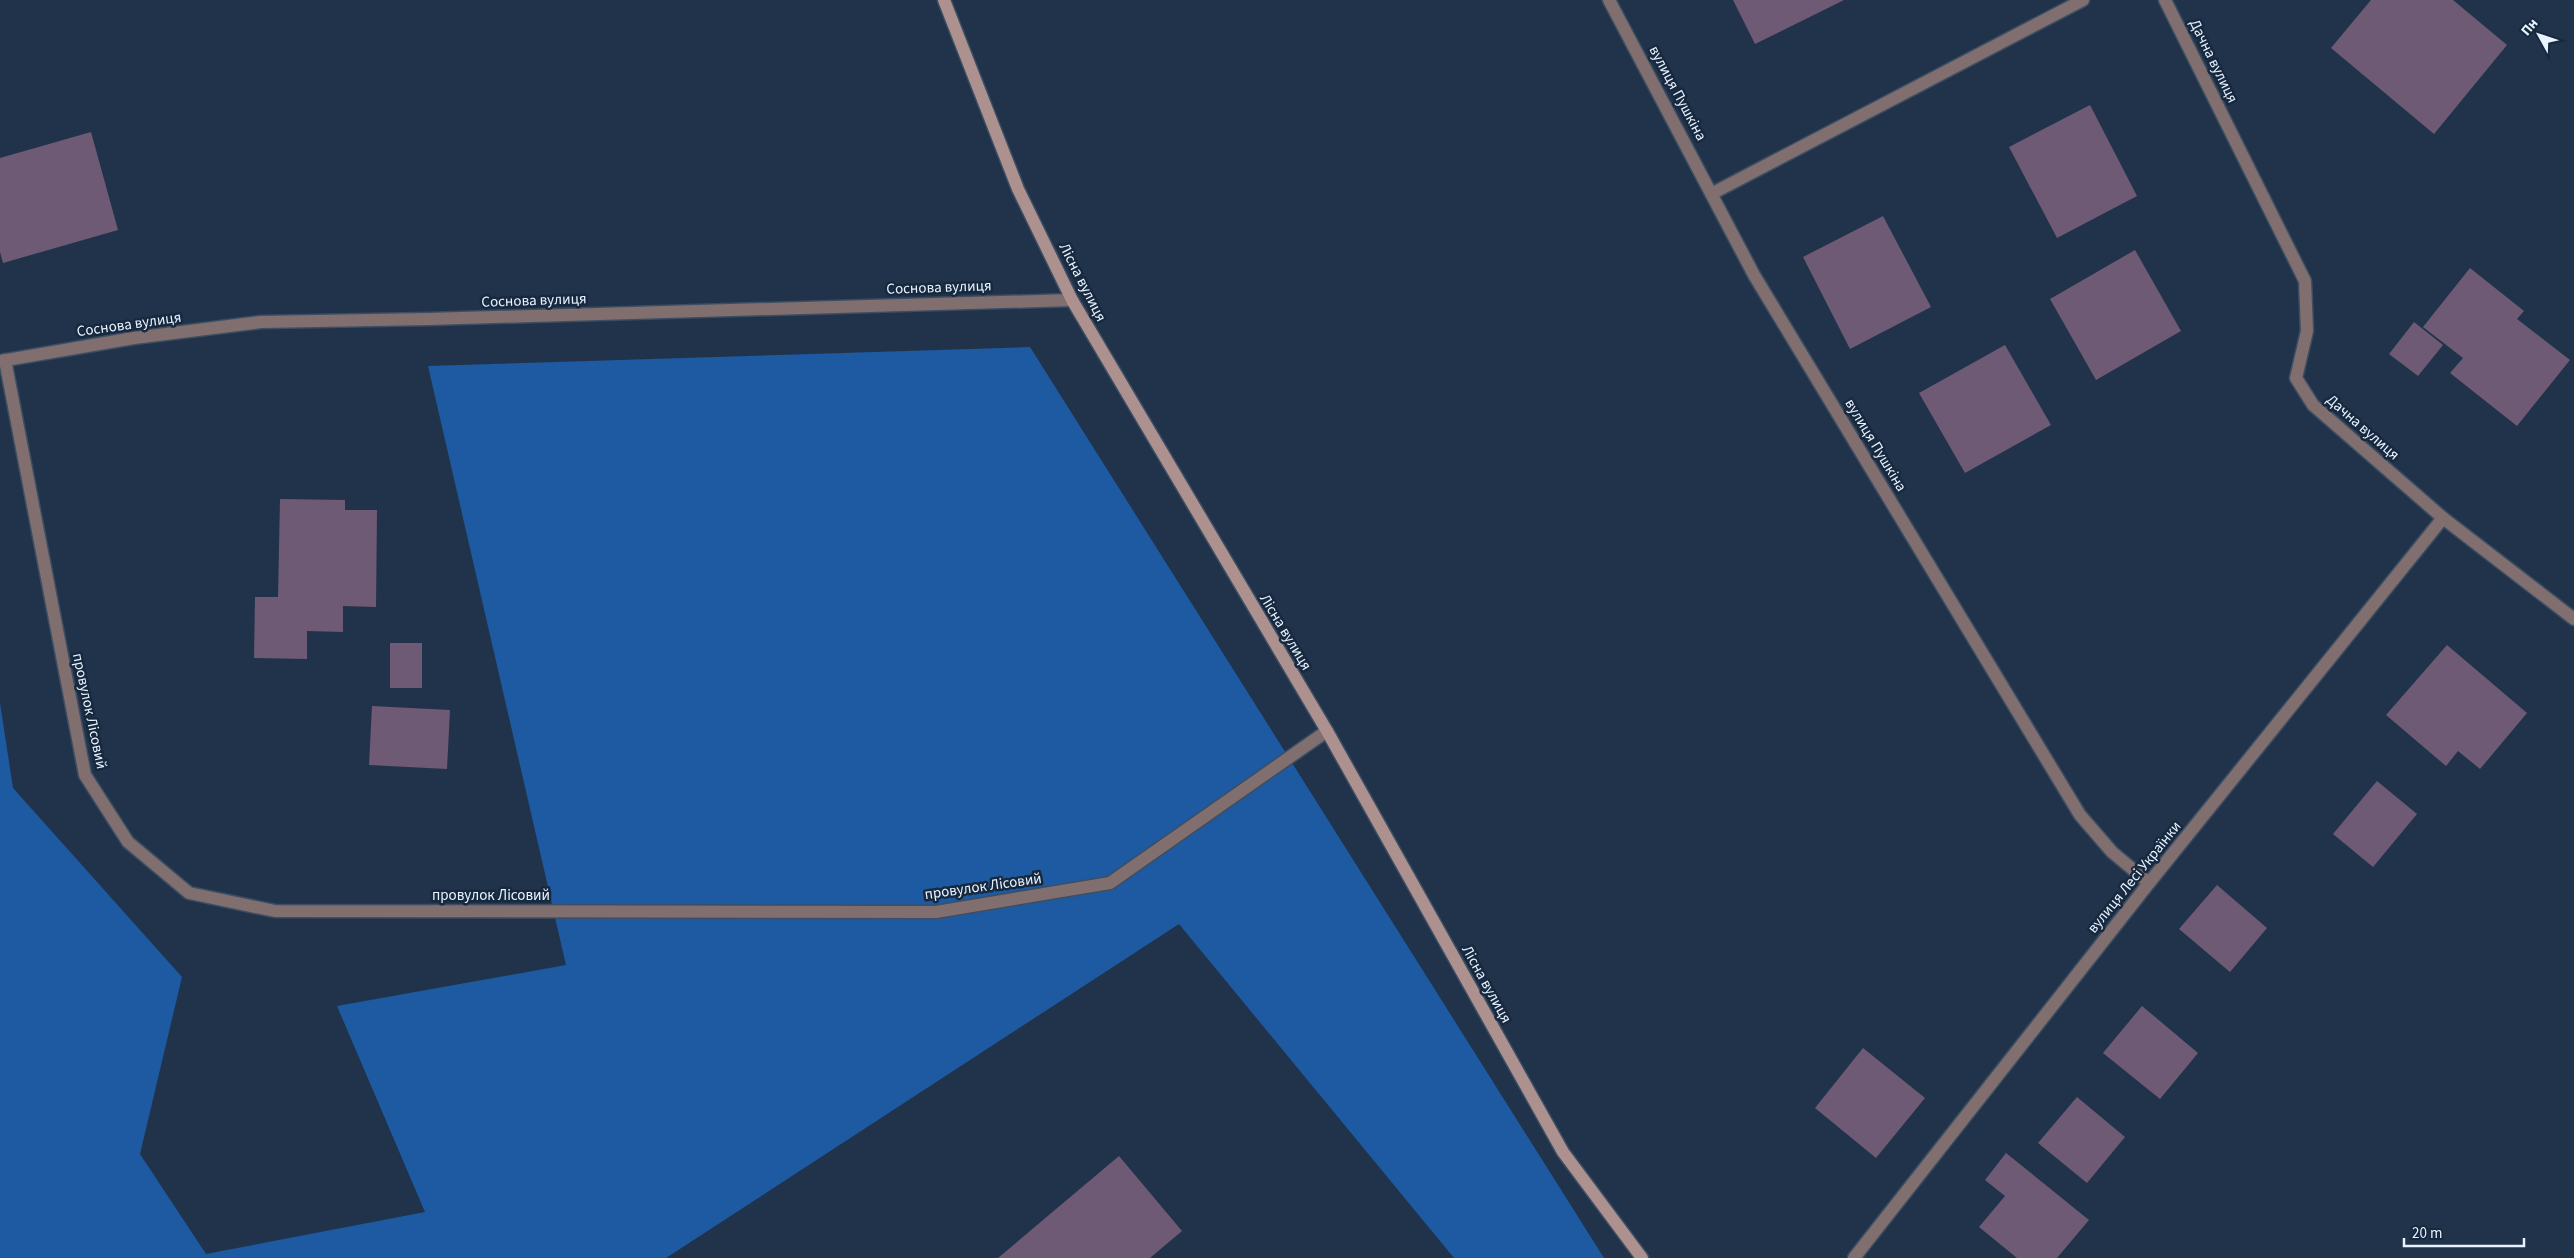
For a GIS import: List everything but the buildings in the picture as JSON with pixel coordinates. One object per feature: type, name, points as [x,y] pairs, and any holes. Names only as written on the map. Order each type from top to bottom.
[{"type":"main road","name":"Лісна вулиця","points":[[944,0],[1018,189],[1072,300],[1327,731],[1563,1152],[1642,1258]]},
{"type":"street","name":"вулиця Пушкіна","points":[[1609,0],[1713,193],[1754,275],[2080,815],[2112,852],[2149,883]]},
{"type":"street","points":[[1713,193],[2083,0]]},
{"type":"street","name":"Дачна вулиця","points":[[2165,0],[2305,280],[2307,331],[2296,378],[2313,406],[2443,518],[2574,619]]},
{"type":"street","name":"Соснова вулиця","points":[[3,360],[134,338],[261,322],[429,319],[1072,300]]},
{"type":"street","name":"провулок Лісовий","points":[[3,360],[85,775],[128,842],[189,893],[275,911],[936,912],[1110,884],[1327,731]]},
{"type":"street","name":"вулиця Лесі Українки","points":[[1854,1258],[2149,883],[2443,518]]},
{"type":"shaded area","points":[[1030,347],[1604,1258],[1454,1258],[1179,924],[666,1258],[0,1258],[0,703],[13,788],[182,977],[140,1154],[206,1254],[425,1212],[337,1006],[566,965],[428,366]]}]
